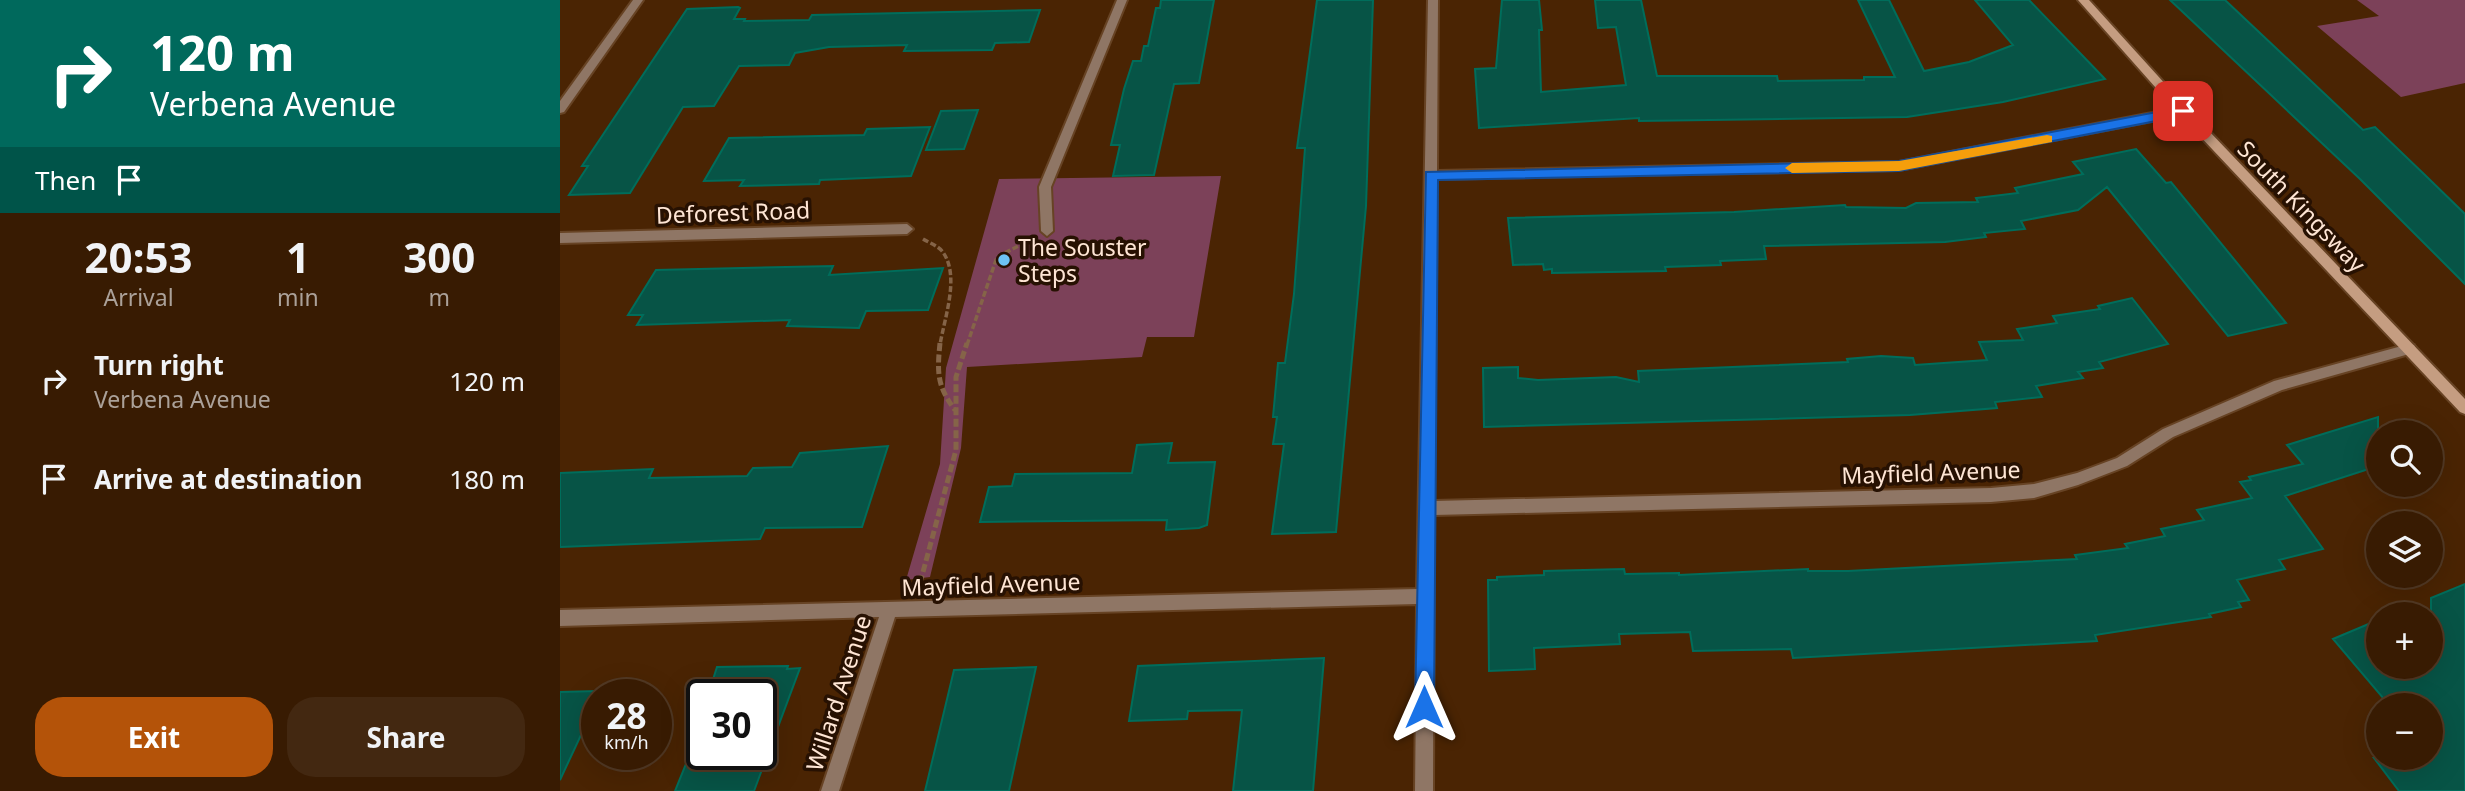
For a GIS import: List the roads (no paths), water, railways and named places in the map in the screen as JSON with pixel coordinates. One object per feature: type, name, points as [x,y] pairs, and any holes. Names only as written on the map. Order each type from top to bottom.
[{"type":"street","points":[[560,109],[638,0]]},
{"type":"street","points":[[1047,231],[1045,187],[1122,0]]},
{"type":"street","points":[[1424,791],[1424,596],[1433,0]]},
{"type":"street","name":"South Kingsway","points":[[2082,0],[2183,111],[2465,408]]},
{"type":"street","points":[[1431,176],[1899,166],[2183,111]]},
{"type":"street","name":"Deforest Road","points":[[560,238],[907,229]]},
{"type":"street","name":"Mayfield Avenue","points":[[1427,508],[1991,495],[2034,491],[2122,463],[2168,433],[2279,385],[2409,349]]},
{"type":"street","name":"Mayfield Avenue","points":[[560,618],[1424,596]]},
{"type":"street","name":"Willard Avenue","points":[[830,791],[889,610]]},
{"type":"place","name":"The Souster Steps","points":[[1004,260]]}]
